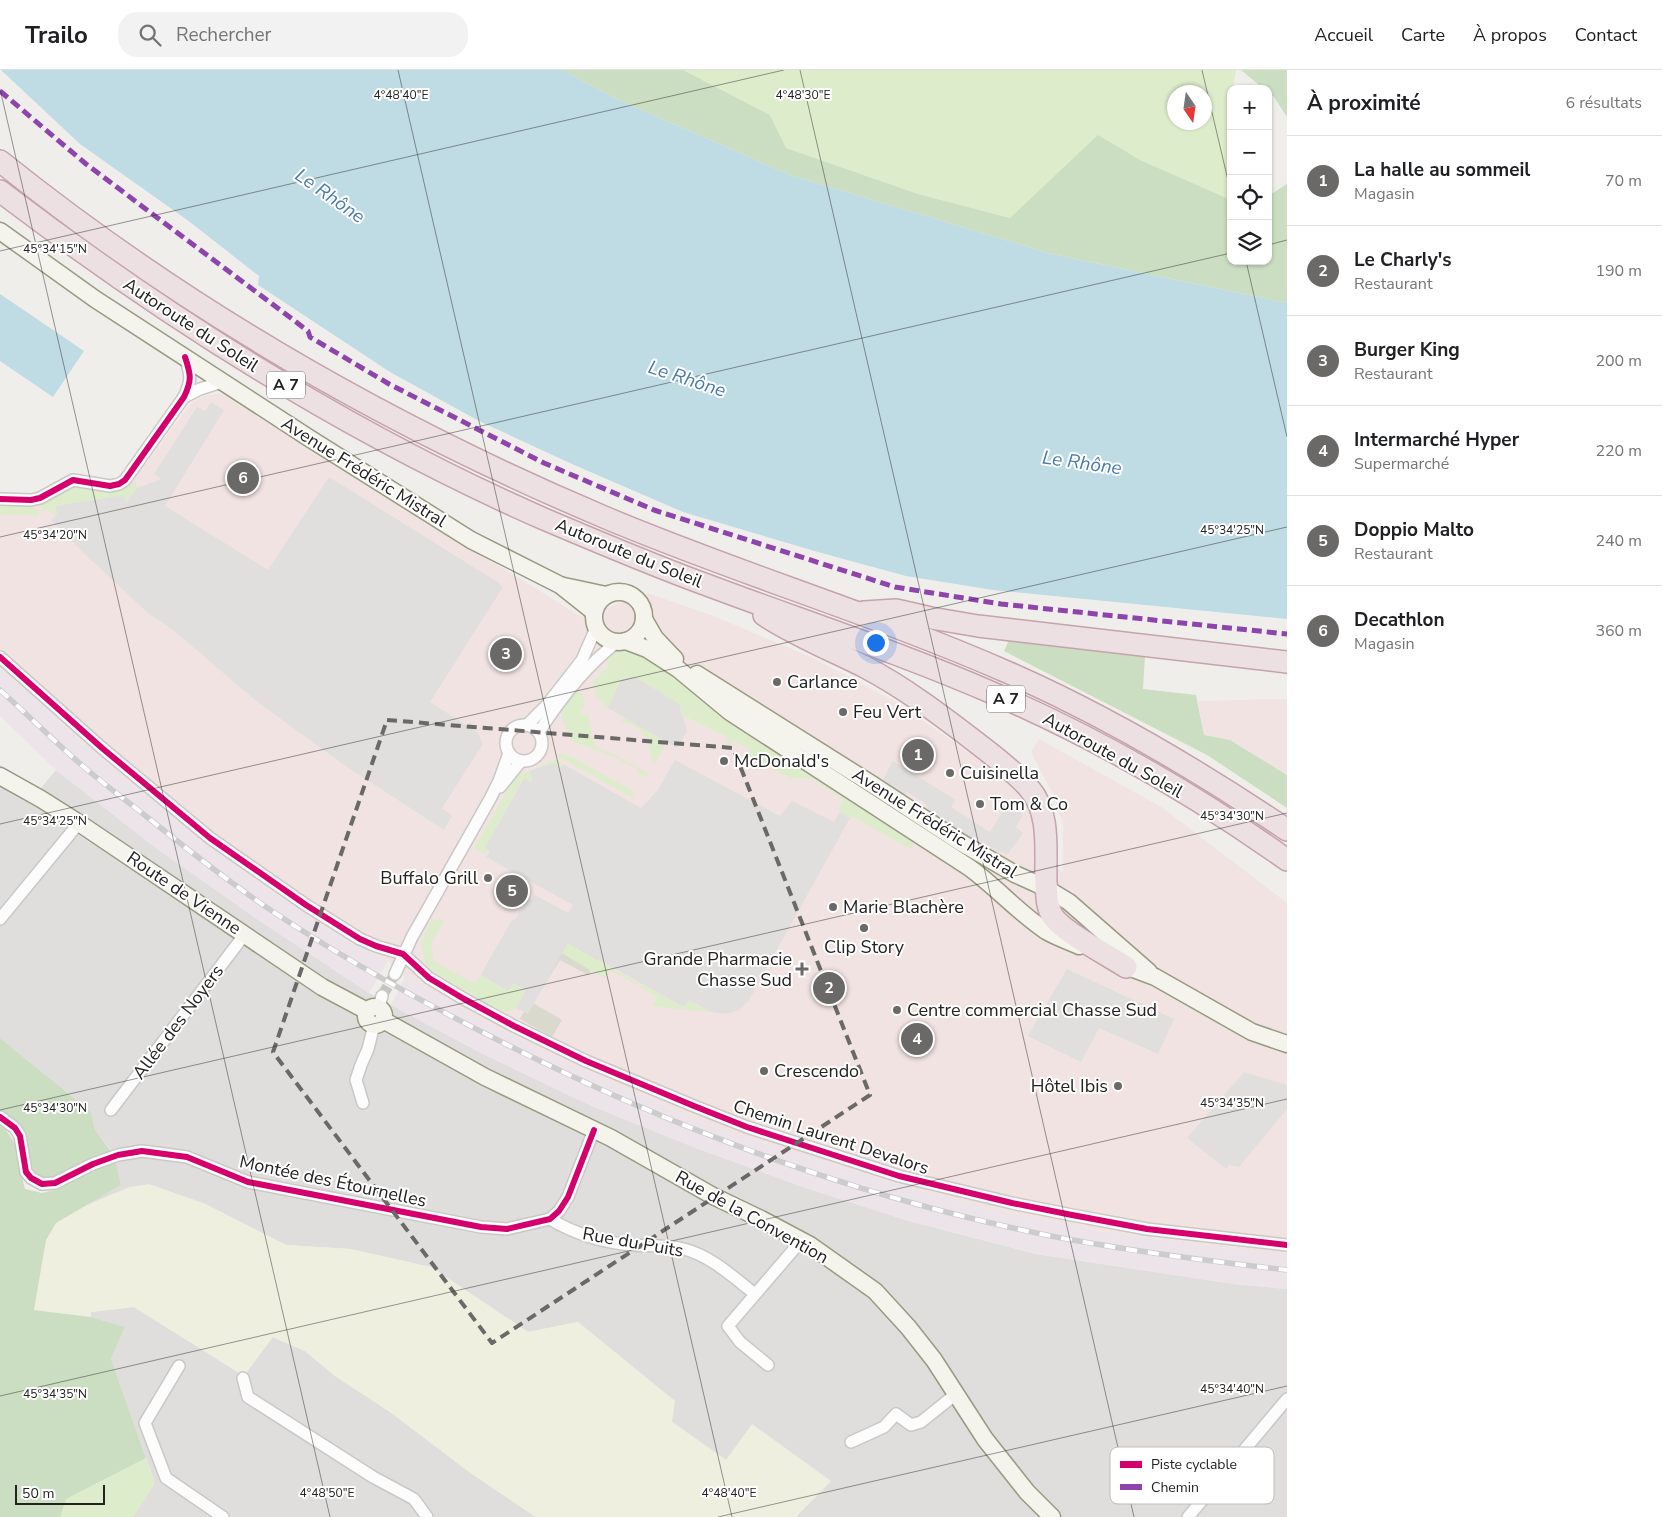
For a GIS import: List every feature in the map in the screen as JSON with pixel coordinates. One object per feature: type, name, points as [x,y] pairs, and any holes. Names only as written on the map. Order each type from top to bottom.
[{"type":"highway","name":"Autoroute du Soleil","points":[[0,161],[124,253],[210,310],[306,368],[391,416],[491,467],[668,544],[857,612],[1000,669],[1082,708],[1152,745],[1287,830]]},
{"type":"highway","name":"Autoroute du Soleil","points":[[0,191],[67,242],[160,306],[237,355],[333,412],[424,461],[524,510],[649,563],[930,667],[1006,699],[1069,729],[1139,767],[1200,803],[1287,860]]},
{"type":"highway","points":[[730,594],[786,630],[867,669],[900,688],[944,717],[1007,767],[1025,784],[1038,801],[1042,813],[1046,856],[1039,885],[1049,909],[1062,927],[1126,967]]},
{"type":"highway","points":[[857,612],[896,610],[987,627],[1287,662]]},
{"type":"main road","name":"Avenue Frédéric Mistral","points":[[0,231],[95,299],[471,540],[560,585],[606,596]]},
{"type":"main road","name":"Avenue Frédéric Mistral","points":[[560,585],[595,620]]},
{"type":"main road","points":[[618,592],[630,595],[640,603],[644,619],[640,630],[632,638],[622,641],[608,640],[600,633],[595,620],[598,604],[606,596],[618,592]]},
{"type":"main road","name":"Avenue Frédéric Mistral","points":[[644,619],[655,638],[673,657],[960,842],[1069,902],[1155,977]]},
{"type":"main road","name":"Avenue Frédéric Mistral","points":[[622,641],[647,649],[678,669],[730,712],[970,868],[1030,920],[1048,932],[1126,967],[1155,977],[1252,1032],[1287,1044]]},
{"type":"main road","name":"Route de Vienne","points":[[0,776],[79,823],[322,987],[377,1012],[485,1077],[611,1138]]},
{"type":"main road","points":[[1062,927],[1059,916],[1064,904],[1069,902]]},
{"type":"main road","name":"Rue de la Convention","points":[[611,1138],[713,1196],[801,1241],[874,1291],[908,1327],[934,1360],[985,1439],[1027,1492],[1052,1517]]},
{"type":"street","points":[[0,499],[31,500],[40,498],[73,480],[110,486],[125,480],[184,397],[190,382],[190,373],[185,357]]},
{"type":"street","points":[[184,397],[200,389],[222,382]]},
{"type":"street","points":[[538,732],[578,674],[595,620]]},
{"type":"street","points":[[527,725],[578,674],[600,655],[622,641]]},
{"type":"street","points":[[0,657],[102,748],[210,838],[306,905],[360,939],[403,954]]},
{"type":"street","points":[[527,725],[538,732],[542,741],[540,751],[532,759],[516,760],[509,754],[506,745],[507,735],[517,726],[527,725]]},
{"type":"street","points":[[395,974],[403,954],[490,799],[509,754]]},
{"type":"street","points":[[490,799],[521,761]]},
{"type":"street","points":[[0,919],[79,823]]},
{"type":"street","name":"Allée des Noyers","points":[[111,1110],[244,934]]},
{"type":"street","name":"Chemin Laurent Devalors","points":[[403,954],[429,978],[514,1026],[630,1080],[748,1127],[899,1176],[1012,1203],[1147,1229],[1287,1245]]},
{"type":"street","points":[[363,1103],[356,1080],[360,1065],[368,1049],[377,1012]]},
{"type":"street","name":"Montée des Étournelles","points":[[0,1117],[15,1128],[20,1136],[26,1172],[31,1178],[42,1184],[56,1183],[93,1164],[118,1155],[142,1151],[187,1157],[248,1182],[481,1227],[507,1230],[550,1219]]},
{"type":"street","points":[[550,1219],[559,1211],[568,1197],[594,1130]]},
{"type":"street","name":"Rue du Puits","points":[[550,1219],[566,1229],[590,1237],[632,1245],[661,1245],[685,1249],[710,1260],[755,1294]]},
{"type":"street","points":[[768,1365],[740,1342],[728,1326],[801,1241]]},
{"type":"street","points":[[179,1366],[145,1423],[166,1478],[223,1517]]},
{"type":"street","points":[[243,1378],[248,1397],[373,1477],[414,1499],[427,1517]]},
{"type":"street","points":[[852,1442],[884,1426],[896,1414],[911,1425],[921,1422],[956,1394]]},
{"type":"street","points":[[1247,1447],[1287,1399]]},
{"type":"street","points":[[1188,1517],[1199,1504]]},
{"type":"highlighted area","points":[[387,720],[733,748],[870,1095],[492,1343],[273,1052]]},
{"type":"shaded area","points":[[220,393],[582,617],[648,593],[716,617],[813,658],[894,701],[1010,783],[1028,808],[1033,824],[1035,847],[1063,873],[1063,826],[1055,798],[1031,752],[1039,739],[1163,808],[1287,903],[1287,1256],[1088,1229],[991,1209],[935,1195],[703,1123],[546,1052],[488,1023],[413,978],[405,977],[388,961],[356,944],[261,882],[188,828],[92,750],[0,666],[0,504],[84,486],[104,492],[120,489],[132,482],[191,403],[204,396]]},
{"type":"shaded area","points":[[211,402],[224,410],[165,506],[268,570],[329,477],[503,587],[430,702],[477,732],[483,744],[442,808],[452,816],[444,830],[344,765],[255,700],[172,629],[149,614],[51,520],[57,515],[56,506],[124,495],[126,503],[137,488],[161,479],[154,474],[197,407],[205,411]]},
{"type":"shaded area","points":[[0,666],[92,750],[188,828],[261,882],[356,944],[388,961],[369,993],[260,921],[156,848],[56,770],[0,716]]},
{"type":"shaded area","points":[[635,677],[679,704],[687,731],[677,748],[608,708],[621,680]]},
{"type":"shaded area","points":[[1287,699],[1287,775],[1230,740],[1204,735],[1198,701]]},
{"type":"shaded area","points":[[675,760],[780,816],[792,801],[834,822],[840,812],[850,818],[749,1000],[739,1010],[727,1014],[711,1012],[689,1000],[684,1007],[568,943],[528,1014],[516,1008],[526,990],[513,983],[508,991],[481,975],[485,967],[512,920],[514,921],[528,898],[532,900],[535,895],[568,913],[573,905],[486,857],[490,851],[485,848],[524,778],[531,782],[530,771],[556,763],[559,770],[563,764],[641,808],[658,790]]},
{"type":"shaded area","points":[[893,761],[956,800],[951,807],[990,832],[1009,801],[1023,815],[1016,827],[1023,833],[1007,855],[983,842],[974,840],[928,811],[926,804],[907,792],[904,795],[882,781]]},
{"type":"shaded area","points":[[0,765],[41,788],[56,770],[156,848],[260,921],[369,993],[481,1053],[594,1107],[696,1148],[806,1188],[909,1221],[1036,1254],[1234,1284],[1287,1289],[1287,1517],[796,1517],[830,1481],[726,1460],[672,1422],[578,1322],[528,1332],[431,1267],[350,1249],[286,1245],[203,1203],[130,1187],[80,1208],[121,1185],[112,1151],[95,1130],[91,1112],[0,1038]]},
{"type":"shaded area","points":[[568,932],[603,951],[588,975],[560,960],[533,1003],[562,1020],[552,1037],[520,1019]]},
{"type":"shaded area","points":[[1067,969],[1174,1019],[1158,1054],[1099,1028],[1081,1062],[1028,1036]]},
{"type":"shaded area","points":[[405,977],[413,978],[488,1023],[546,1052],[703,1123],[935,1195],[991,1209],[1088,1229],[1287,1256],[1287,1289],[1234,1284],[1036,1254],[909,1221],[806,1188],[696,1148],[594,1107],[481,1053],[391,1005]]},
{"type":"shaded area","points":[[1244,1072],[1287,1085],[1287,1109],[1239,1167],[1229,1165],[1226,1169],[1187,1138]]},
{"type":"shaded area","points":[[134,1307],[244,1376],[272,1337],[305,1351],[335,1376],[390,1412],[472,1474],[536,1517],[133,1517],[155,1483],[111,1359],[125,1327],[91,1317],[91,1312]]},
{"type":"green space","points":[[562,70],[683,70],[770,115],[786,148],[918,194],[1010,218],[1098,135],[1140,160],[1227,198],[1227,265],[1272,265],[1272,193],[1287,184],[1287,303],[1052,254],[790,175],[619,100]]},
{"type":"green space","points":[[683,70],[1236,70],[1234,85],[1227,85],[1227,198],[1140,160],[1098,136],[1010,218],[918,194],[786,148],[770,115]]},
{"type":"green space","points":[[1241,70],[1287,70],[1287,117],[1272,95],[1272,85],[1259,85]]},
{"type":"green space","points":[[132,482],[136,483],[137,488],[125,504],[124,495],[56,506],[57,515],[55,516],[47,508],[44,511],[36,504],[77,485],[111,492]]},
{"type":"green space","points":[[0,504],[31,504],[40,513],[35,517],[32,515],[0,515]]},
{"type":"green space","points":[[1009,640],[1145,656],[1143,689],[1196,695],[1204,735],[1230,740],[1287,775],[1287,808],[1207,755],[1004,651]]},
{"type":"green space","points":[[633,650],[642,654],[911,838],[913,848],[905,846],[853,817],[850,818],[840,812],[839,806],[843,801],[840,796],[811,778],[791,778],[748,755],[750,750],[734,741],[731,745],[727,742],[728,737],[684,716],[679,704],[636,677],[621,681],[608,708],[596,696],[593,684],[595,679],[608,666],[609,657],[617,652]]},
{"type":"green space","points":[[574,692],[582,693],[585,707],[580,708],[582,715],[588,714],[595,746],[646,772],[649,774],[648,776],[645,777],[638,773],[637,769],[610,755],[574,742],[569,736],[562,719],[563,708]]},
{"type":"green space","points":[[623,717],[665,740],[665,745],[655,763],[644,735],[635,726],[621,722]]},
{"type":"green space","points":[[562,754],[572,757],[633,791],[633,798],[556,755]]},
{"type":"green space","points":[[556,760],[563,764],[559,771],[557,763],[532,780],[532,782],[523,778],[485,848],[487,850],[485,854],[474,848],[515,778]]},
{"type":"green space","points":[[444,920],[431,945],[434,961],[475,984],[481,975],[508,991],[513,983],[526,990],[517,1007],[511,1011],[500,1010],[448,981],[430,968],[425,962],[421,944],[431,921]]},
{"type":"green space","points":[[570,935],[568,943],[638,983],[637,985],[610,970],[605,978],[598,975],[560,952]]},
{"type":"green space","points":[[641,984],[684,1007],[688,1000],[711,1012],[653,1005],[657,997],[640,987]]},
{"type":"green space","points":[[0,1038],[91,1112],[95,1130],[111,1151],[51,1179],[45,1180],[35,1174],[30,1161],[25,1134],[14,1121],[0,1111]]},
{"type":"green space","points":[[0,1126],[7,1132],[16,1146],[25,1189],[42,1193],[58,1189],[115,1160],[121,1185],[56,1223],[46,1240],[34,1310],[91,1317],[125,1327],[111,1359],[146,1458],[66,1499],[60,1517],[0,1517]]},
{"type":"green space","points":[[149,1184],[203,1203],[286,1245],[350,1249],[431,1267],[528,1332],[578,1322],[675,1401],[672,1422],[726,1460],[752,1424],[831,1481],[796,1517],[536,1517],[472,1474],[390,1412],[335,1376],[305,1351],[273,1337],[244,1376],[134,1307],[91,1312],[91,1317],[34,1310],[46,1240],[56,1223],[80,1208],[130,1187]]},
{"type":"green space","points":[[146,1458],[155,1483],[133,1517],[60,1517],[66,1499]]},
{"type":"water","name":"Le Rhône","points":[[1,70],[562,70],[619,100],[790,175],[1052,254],[1287,303],[1287,619],[993,590],[906,576],[683,512],[479,421],[390,372],[258,285],[259,276],[190,222],[80,144]]},
{"type":"water","points":[[0,294],[84,351],[53,397],[0,361]]},
{"type":"tunnel","points":[[382,996],[395,974]]},
{"type":"railway","points":[[0,690],[92,774],[204,862],[269,909],[349,960],[432,1006],[555,1068],[623,1099],[762,1155],[905,1201],[978,1220],[1051,1236],[1110,1246],[1287,1270]]},
{"type":"marked path","points":[[0,91],[86,164],[308,331],[310,337],[389,384],[544,463],[654,510],[895,587],[1001,604],[1287,634]]},
{"type":"cycle path","points":[[0,499],[31,500],[40,498],[73,480],[110,486],[125,480],[184,397],[190,377],[185,357]]},
{"type":"cycle path","points":[[0,657],[102,748],[210,838],[306,905],[360,939],[403,954],[429,978],[464,999],[586,1061],[747,1127],[899,1176],[1012,1203],[1147,1229],[1287,1245]]},
{"type":"cycle path","points":[[0,1117],[15,1128],[20,1136],[26,1172],[31,1178],[42,1184],[55,1183],[93,1164],[118,1155],[142,1151],[187,1157],[248,1182],[481,1227],[507,1229],[550,1219],[559,1211],[568,1197],[594,1130]]},
{"type":"place","name":"Decathlon","points":[[243,478]]},
{"type":"place","name":"Burger King","points":[[506,654]]},
{"type":"place","name":"Carlance","points":[[777,682]]},
{"type":"place","name":"Feu Vert","points":[[843,712]]},
{"type":"place","name":"La halle au sommeil","points":[[918,755]]},
{"type":"place","name":"McDonald's","points":[[724,761]]},
{"type":"place","name":"Cuisinella","points":[[950,773]]},
{"type":"place","name":"Tom & Co","points":[[980,804]]},
{"type":"place","name":"Buffalo Grill","points":[[488,878]]},
{"type":"place","name":"Doppio Malto","points":[[512,891]]},
{"type":"place","name":"Marie Blachère","points":[[833,907]]},
{"type":"place","name":"Clip Story","points":[[864,928]]},
{"type":"place","name":"Grande Pharmacie Chasse Sud","points":[[802,969]]},
{"type":"place","name":"Le Charly's","points":[[829,988]]},
{"type":"place","name":"Centre commercial Chasse Sud","points":[[897,1010]]},
{"type":"place","name":"Intermarché Hyper","points":[[917,1039]]},
{"type":"place","name":"Crescendo","points":[[764,1071]]},
{"type":"place","name":"Hôtel Ibis","points":[[1118,1086]]}]
